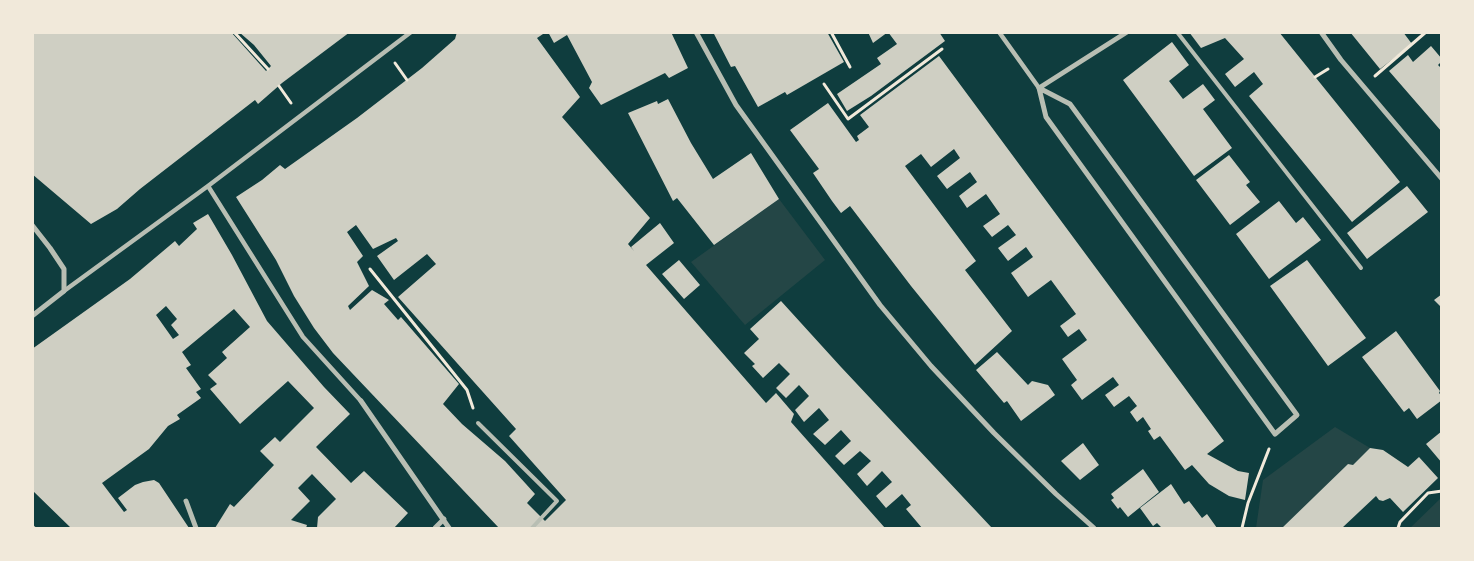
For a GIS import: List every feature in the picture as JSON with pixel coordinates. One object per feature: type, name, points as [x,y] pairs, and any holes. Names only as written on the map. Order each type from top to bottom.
[{"type":"street","points":[[32,316],[208,186],[411,32]]},
{"type":"street","points":[[696,32],[736,105],[880,305],[931,366],[994,433],[1056,494],[1094,528]]},
{"type":"street","points":[[999,32],[1039,88],[1046,117],[1275,434],[1297,416],[1070,104],[1039,88]]},
{"type":"street","points":[[1039,88],[1127,32]]},
{"type":"street","points":[[1321,32],[1363,86],[1442,180]]},
{"type":"street","points":[[208,186],[303,336],[361,401],[449,528]]},
{"type":"street","points":[[32,226],[64,269],[64,291]]},
{"type":"street","points":[[186,500],[196,528]]},
{"type":"street","points":[[434,528],[444,519]]},
{"type":"lane","points":[[1177,32],[1361,268]]},
{"type":"lane","points":[[478,423],[557,501],[532,528]]},
{"type":"path","points":[[234,32],[268,69]]},
{"type":"path","points":[[831,32],[850,67]]},
{"type":"path","points":[[1363,86],[1426,32]]},
{"type":"path","points":[[824,84],[848,119],[942,49]]},
{"type":"path","points":[[370,269],[467,390],[478,423]]},
{"type":"path","points":[[1242,528],[1248,503],[1275,434]]},
{"type":"path","points":[[1398,528],[1400,522],[1428,492],[1442,491]]},
{"type":"shaded area","points":[[779,199],[825,260],[745,325],[691,262]]},
{"type":"shaded area","points":[[1335,427],[1370,448],[1353,465],[1348,464],[1282,528],[1256,528],[1263,480]]},
{"type":"shaded area","points":[[1441,498],[1441,528],[1410,528]]},
{"type":"building","points":[[32,32],[231,32],[266,71],[271,66],[254,45],[239,32],[350,32],[282,83],[258,104],[255,100],[117,209],[91,224],[32,174]]},
{"type":"building","points":[[457,32],[546,32],[537,38],[580,97],[562,117],[650,218],[628,244],[634,251],[631,247],[660,223],[674,243],[646,265],[766,403],[776,393],[794,414],[791,422],[885,528],[499,528],[333,353],[314,328],[294,296],[276,260],[236,197],[262,180],[280,165],[285,169],[357,118],[422,68],[455,39]],"holes":[[[356,225],[373,249],[396,238],[398,241],[377,256],[394,280],[427,254],[436,264],[398,297],[516,429],[509,436],[566,500],[545,521],[527,503],[535,494],[505,461],[462,424],[443,404],[459,384],[401,317],[398,320],[384,304],[389,300],[372,290],[350,310],[348,306],[369,286],[357,262],[363,256],[347,232]]]},
{"type":"building","points":[[548,32],[671,32],[688,68],[669,78],[665,73],[601,105],[589,88],[592,82],[567,35],[554,43]]},
{"type":"building","points":[[713,32],[827,32],[844,62],[787,95],[785,92],[758,107],[735,66],[731,67]]},
{"type":"building","points":[[868,32],[888,32],[873,43]]},
{"type":"building","points":[[888,32],[939,32],[945,41],[871,96],[847,111],[837,94],[881,64],[877,58],[897,44]]},
{"type":"building","points":[[1189,32],[1279,32],[1400,182],[1352,222],[1249,96],[1263,84],[1254,72],[1235,87],[1225,74],[1244,59],[1225,38],[1201,48]]},
{"type":"building","points":[[1350,32],[1403,32],[1412,44],[1380,69]]},
{"type":"building","points":[[1172,42],[1189,65],[1169,81],[1183,99],[1203,84],[1215,100],[1203,109],[1232,148],[1194,176],[1123,80]]},
{"type":"building","points":[[1431,46],[1442,59],[1438,65],[1442,69],[1442,132],[1389,71],[1408,55],[1413,62]]},
{"type":"building","points":[[939,56],[1224,441],[1207,454],[1238,471],[1249,473],[1245,500],[1229,496],[1209,484],[1192,465],[1185,470],[1160,436],[1154,440],[1148,431],[1151,429],[1143,417],[1137,422],[1130,412],[1137,406],[1129,396],[1114,407],[1105,395],[1119,385],[1113,377],[1082,400],[1071,385],[1077,380],[1062,359],[1087,340],[1079,329],[1068,337],[1060,326],[1076,314],[1051,280],[1028,297],[1011,273],[1033,257],[1026,247],[1008,261],[998,248],[1016,235],[1008,225],[992,237],[983,226],[1000,214],[986,194],[967,208],[959,196],[977,182],[970,172],[947,189],[937,176],[960,158],[954,149],[931,167],[921,154],[905,166],[976,261],[965,270],[1012,331],[975,365],[850,206],[841,213],[832,201],[813,173],[819,169],[790,130],[828,103],[856,142],[859,140],[857,136],[869,127],[860,115]]},
{"type":"building","points":[[668,99],[691,143],[713,179],[751,153],[779,199],[714,245],[677,198],[673,201],[628,113],[657,101],[658,104]]},
{"type":"building","points":[[1229,155],[1250,182],[1246,185],[1260,202],[1230,225],[1196,180]]},
{"type":"building","points":[[1407,186],[1428,212],[1367,259],[1347,233]]},
{"type":"building","points":[[1279,201],[1296,223],[1303,217],[1321,240],[1269,279],[1236,234]]},
{"type":"building","points":[[208,214],[267,321],[350,414],[316,447],[351,483],[364,471],[408,513],[394,528],[317,528],[318,517],[336,499],[312,474],[298,488],[310,501],[291,520],[307,525],[306,528],[215,528],[230,504],[234,507],[274,465],[260,451],[275,437],[280,442],[314,408],[288,381],[240,424],[210,389],[217,384],[208,375],[227,358],[222,352],[250,327],[234,309],[182,352],[191,365],[186,368],[201,389],[196,392],[201,398],[177,415],[180,419],[168,426],[149,449],[102,483],[124,512],[127,510],[118,498],[135,485],[154,480],[159,483],[189,528],[71,528],[32,490],[32,349],[130,279],[175,241],[179,246],[197,229],[193,223]],"holes":[[[166,306],[177,319],[171,325],[179,335],[173,339],[156,315]]]},
{"type":"building","points":[[679,260],[700,285],[684,299],[662,274]]},
{"type":"building","points":[[1307,260],[1366,338],[1328,366],[1270,286]]},
{"type":"building","points":[[1442,294],[1442,308],[1434,300]]},
{"type":"building","points":[[781,301],[992,528],[922,528],[906,509],[911,505],[902,494],[886,508],[876,496],[892,482],[882,471],[867,486],[857,474],[871,461],[860,451],[844,465],[835,456],[851,441],[841,430],[825,445],[813,434],[829,420],[819,408],[804,422],[795,410],[809,396],[799,385],[786,398],[776,388],[790,374],[779,363],[763,378],[752,366],[755,364],[744,353],[759,339],[750,329]]},
{"type":"building","points":[[1396,331],[1442,396],[1442,400],[1417,419],[1409,408],[1404,412],[1362,357]]},
{"type":"building","points":[[997,352],[1028,385],[1032,381],[1048,385],[1055,395],[1021,421],[1007,401],[1004,403],[976,370]]},
{"type":"building","points":[[1442,431],[1442,463],[1426,444]]},
{"type":"building","points":[[1083,443],[1099,465],[1080,480],[1061,461]]},
{"type":"building","points":[[1370,448],[1383,450],[1408,467],[1419,457],[1438,478],[1403,512],[1390,498],[1383,501],[1379,500],[1376,496],[1342,528],[1282,528],[1348,464],[1353,465]]},
{"type":"building","points":[[1143,469],[1159,492],[1128,517],[1111,500],[1114,498],[1111,494]]},
{"type":"building","points":[[1171,484],[1184,504],[1189,501],[1202,518],[1207,514],[1217,528],[1162,528],[1157,523],[1153,526],[1140,508]]}]
